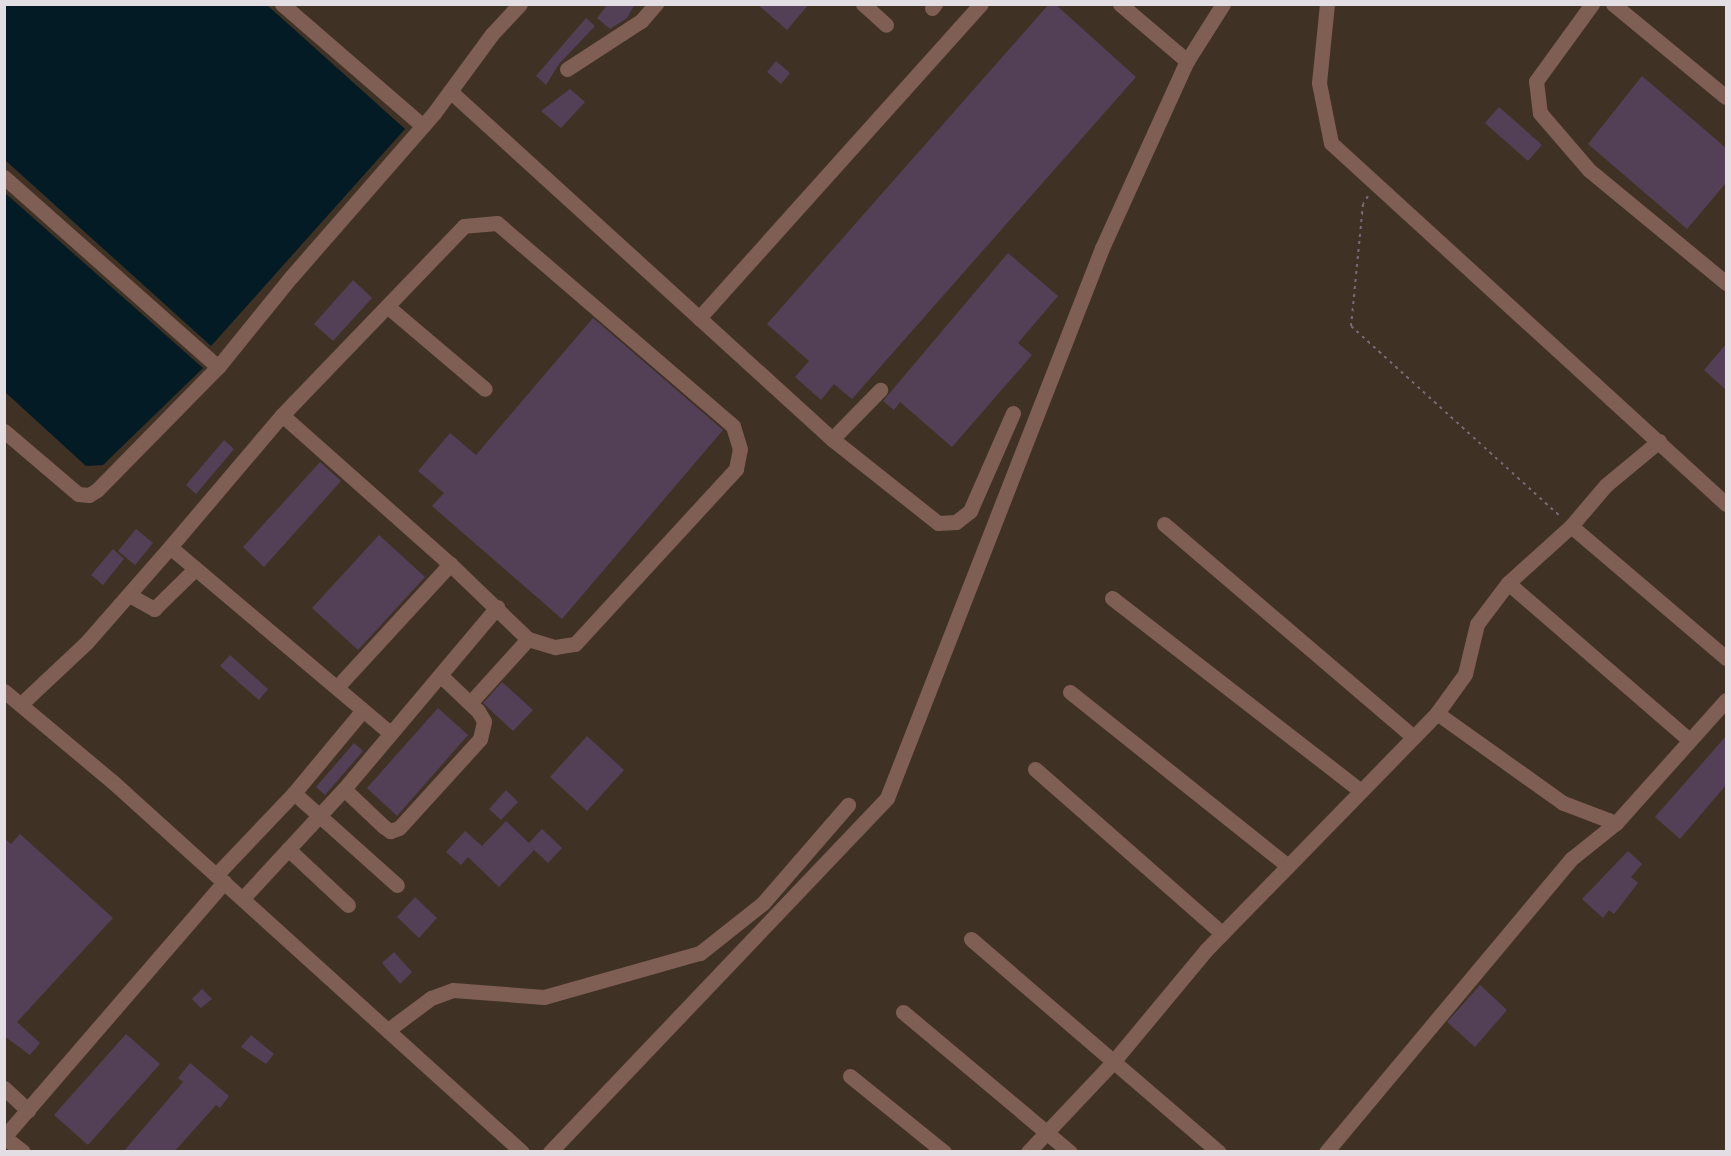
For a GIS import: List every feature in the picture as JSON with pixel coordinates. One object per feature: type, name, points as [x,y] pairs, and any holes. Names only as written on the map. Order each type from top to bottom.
[{"type":"street","points":[[282,4],[423,126]]},
{"type":"street","points":[[4,431],[78,494],[89,495],[218,367],[291,277],[423,126],[492,34],[520,4]]},
{"type":"street","points":[[567,69],[641,21],[656,4]]},
{"type":"street","points":[[863,4],[886,25]]},
{"type":"street","points":[[699,318],[981,4]]},
{"type":"street","points":[[1120,4],[1187,61]]},
{"type":"street","points":[[550,1152],[887,798],[1102,248],[1187,61],[1223,4]]},
{"type":"street","points":[[1327,4],[1319,83],[1325,127],[1343,157],[1726,504]]},
{"type":"street","points":[[1592,4],[1536,81],[1540,113],[1589,170],[1726,283]]},
{"type":"street","points":[[1613,4],[1726,97]]},
{"type":"street","points":[[450,91],[832,439],[938,523],[956,522],[970,511],[1013,413]]},
{"type":"street","points":[[4,177],[218,367]]},
{"type":"street","points":[[21,704],[86,643],[282,415],[464,226],[497,223],[733,426],[740,448],[736,469],[575,644],[555,647],[528,639],[450,564],[282,415]]},
{"type":"street","points":[[387,306],[485,388]]},
{"type":"street","points":[[832,439],[880,390]]},
{"type":"street","points":[[1028,1152],[1049,1133],[1113,1062],[1222,933],[1437,712],[1465,674],[1477,624],[1508,583],[1571,526],[1606,485],[1659,441]]},
{"type":"street","points":[[1164,524],[1413,737]]},
{"type":"street","points":[[1571,526],[1726,658]]},
{"type":"street","points":[[170,547],[338,686],[362,711],[390,733]]},
{"type":"street","points":[[338,686],[450,564]]},
{"type":"street","points":[[129,594],[154,609],[195,569]]},
{"type":"street","points":[[1508,583],[1689,740]]},
{"type":"street","points":[[1112,598],[1361,791]]},
{"type":"street","points":[[243,898],[344,789],[497,607]]},
{"type":"street","points":[[470,703],[528,639]]},
{"type":"street","points":[[344,789],[390,831],[399,828],[480,739],[484,720],[470,703],[440,675]]},
{"type":"street","points":[[4,691],[243,898],[522,1152]]},
{"type":"street","points":[[1070,692],[1288,866]]},
{"type":"street","points":[[1326,1152],[1571,859],[1616,823],[1726,700]]},
{"type":"street","points":[[23,1152],[4,1137],[362,711]]},
{"type":"street","points":[[1437,712],[1563,803],[1616,823]]},
{"type":"street","points":[[1035,769],[1222,933]]},
{"type":"street","points":[[294,793],[397,885]]},
{"type":"street","points":[[388,1030],[431,998],[453,990],[544,997],[700,953],[763,903],[848,805]]},
{"type":"street","points":[[288,849],[348,905]]},
{"type":"street","points":[[971,939],[1219,1152]]},
{"type":"street","points":[[903,1012],[1070,1152]]},
{"type":"street","points":[[850,1076],[944,1152]]},
{"type":"street","points":[[4,1088],[28,1110]]},
{"type":"path","points":[[1375,185],[1364,204],[1351,326],[1571,526]]},
{"type":"shaded area","points":[[5,5],[1726,5],[1726,1151],[5,1151]]},
{"type":"water","points":[[5,4],[267,5],[405,129],[211,346],[5,160]]},
{"type":"water","points":[[5,193],[203,368],[103,465],[86,466],[5,392]]},
{"type":"building","points":[[608,4],[635,4],[627,18],[610,29],[597,18]]},
{"type":"building","points":[[757,4],[809,4],[787,30]]},
{"type":"building","points":[[1049,4],[1055,4],[1136,77],[852,399],[834,384],[821,400],[795,377],[809,361],[767,324]]},
{"type":"building","points":[[586,18],[595,26],[559,64],[546,85],[536,76]]},
{"type":"building","points":[[776,61],[790,73],[781,84],[767,72]]},
{"type":"building","points":[[1642,76],[1726,148],[1726,183],[1687,229],[1588,144]]},
{"type":"building","points":[[570,89],[585,102],[561,128],[541,111]]},
{"type":"building","points":[[1499,107],[1542,145],[1528,161],[1485,123]]},
{"type":"building","points":[[1008,253],[1058,296],[1018,343],[1032,355],[952,447],[900,402],[894,410],[883,401]]},
{"type":"building","points":[[353,280],[372,298],[333,341],[314,324]]},
{"type":"building","points":[[593,318],[723,430],[562,619],[432,506],[444,493],[418,471],[450,433],[476,455]]},
{"type":"building","points":[[1726,344],[1726,390],[1704,370]]},
{"type":"building","points":[[224,440],[234,449],[196,494],[186,485]]},
{"type":"building","points":[[320,462],[341,481],[264,567],[243,547]]},
{"type":"building","points":[[136,529],[153,543],[135,565],[118,551]]},
{"type":"building","points":[[379,535],[425,577],[358,650],[312,608]]},
{"type":"building","points":[[113,549],[124,559],[103,585],[91,575]]},
{"type":"building","points":[[230,655],[268,689],[259,700],[220,666]]},
{"type":"building","points":[[502,682],[533,710],[513,731],[483,703]]},
{"type":"building","points":[[438,708],[468,735],[397,816],[367,788]]},
{"type":"building","points":[[587,736],[624,770],[587,811],[550,777]]},
{"type":"building","points":[[1726,736],[1726,785],[1680,839],[1655,817]]},
{"type":"building","points":[[354,743],[363,751],[325,795],[316,787]]},
{"type":"building","points":[[506,790],[518,802],[501,820],[489,809]]},
{"type":"building","points":[[506,821],[529,843],[542,829],[562,848],[548,863],[534,850],[499,887],[468,857],[461,865],[446,852],[465,831],[482,846]]},
{"type":"building","points":[[20,834],[113,918],[17,1022],[40,1043],[30,1055],[4,1036],[4,838],[11,844]]},
{"type":"building","points":[[1628,851],[1642,864],[1631,877],[1638,883],[1614,914],[1609,910],[1603,918],[1582,899]]},
{"type":"building","points":[[415,897],[437,918],[419,938],[397,917]]},
{"type":"building","points":[[394,952],[412,972],[400,984],[382,963]]},
{"type":"building","points":[[1480,985],[1507,1010],[1475,1047],[1447,1022]]},
{"type":"building","points":[[202,989],[212,999],[201,1008],[192,999]]},
{"type":"building","points":[[126,1034],[160,1064],[88,1145],[54,1115]]},
{"type":"building","points":[[251,1035],[274,1054],[266,1064],[241,1047]]},
{"type":"building","points":[[190,1063],[229,1096],[220,1108],[216,1105],[174,1152],[123,1152],[183,1082],[178,1078]]}]
